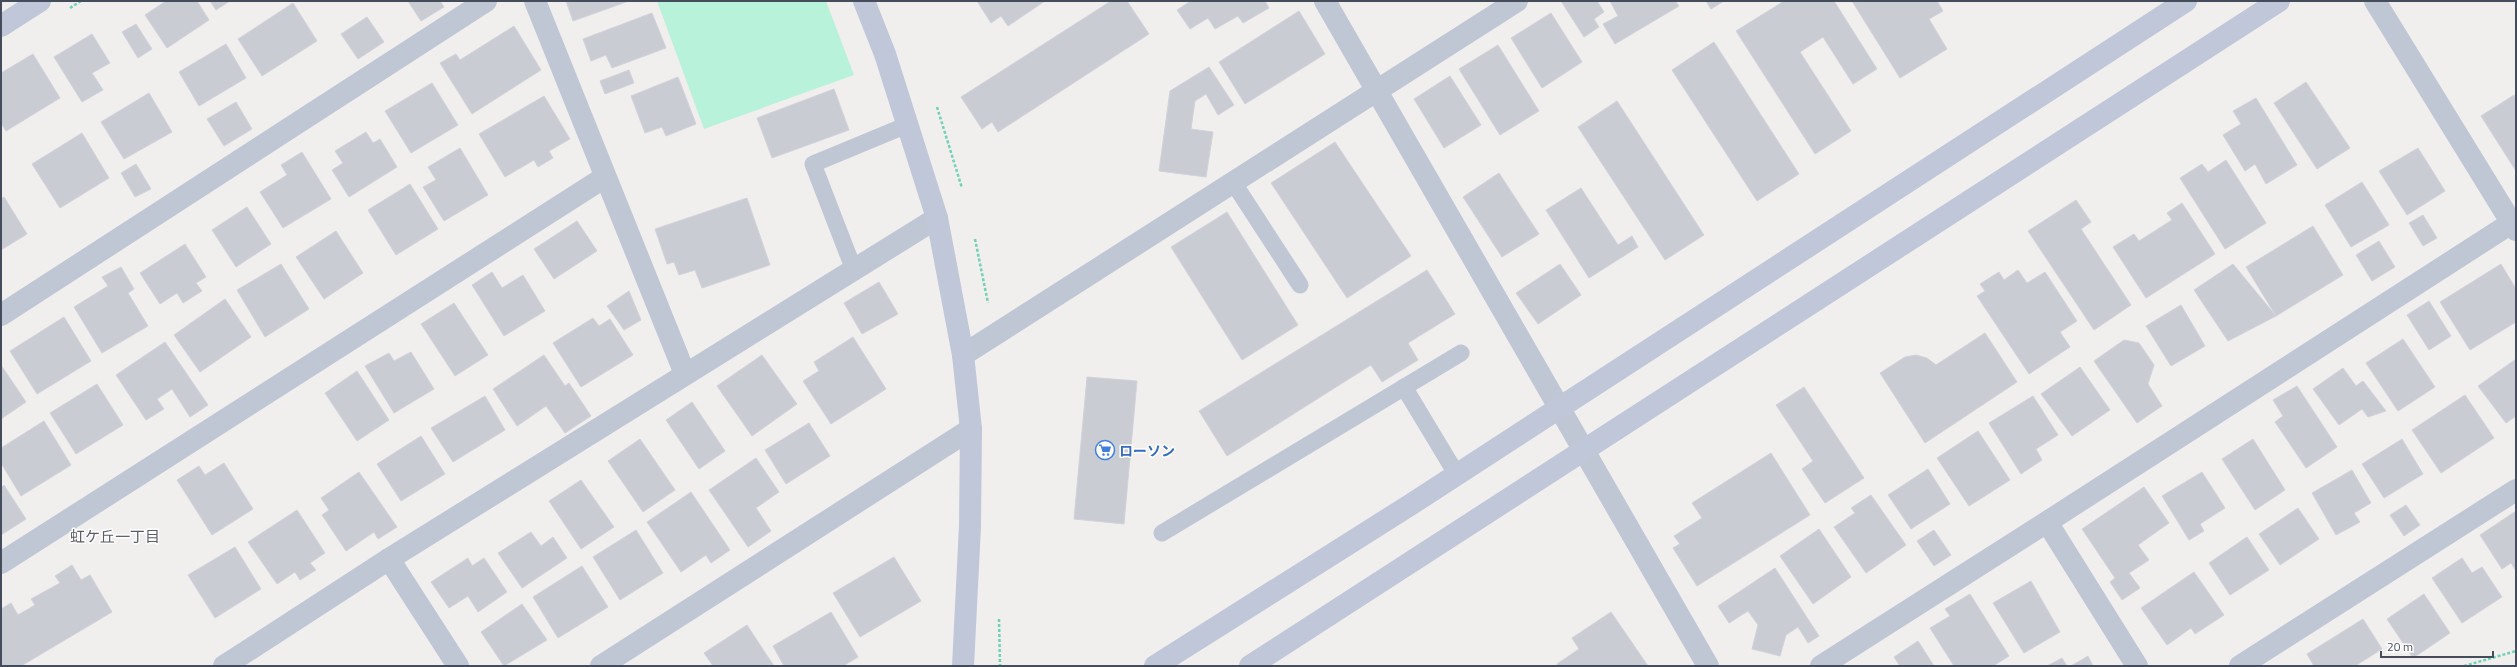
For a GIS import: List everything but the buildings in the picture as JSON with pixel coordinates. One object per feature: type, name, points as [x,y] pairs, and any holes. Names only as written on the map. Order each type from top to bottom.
[{"type":"street","points":[[1,26],[40,1]]},
{"type":"street","points":[[1,315],[486,1]]},
{"type":"street","points":[[535,1],[685,374]]},
{"type":"street","points":[[864,1],[885,54],[937,218],[963,355],[971,429],[970,526],[963,666]]},
{"type":"street","points":[[1325,1],[1708,666]]},
{"type":"street","points":[[963,355],[1517,1]]},
{"type":"street","points":[[1155,666],[1457,475],[1559,407],[2186,1]]},
{"type":"street","points":[[1250,666],[1584,452],[2280,1]]},
{"type":"street","points":[[1821,666],[2515,224],[2375,1]]},
{"type":"street","points":[[1,563],[605,177]]},
{"type":"street","points":[[224,666],[388,559],[937,218]]},
{"type":"street","points":[[601,666],[971,429]]},
{"type":"street","points":[[2240,666],[2516,490]]},
{"type":"street","points":[[2047,522],[2137,666]]},
{"type":"street","points":[[388,559],[458,666]]},
{"type":"lane","points":[[854,270],[813,164],[907,125]]},
{"type":"lane","points":[[1233,182],[1300,285]]},
{"type":"lane","points":[[1162,533],[1461,353]]},
{"type":"lane","points":[[1404,387],[1457,475]]},
{"type":"path","points":[[2464,666],[2516,651]]},
{"type":"green space","points":[[657,1],[826,1],[854,75],[704,129]]},
{"type":"place","name":"ローソン","points":[[1105,450]]},
{"type":"district","name":"虹ケ丘一丁目","points":[[115,536]]}]
